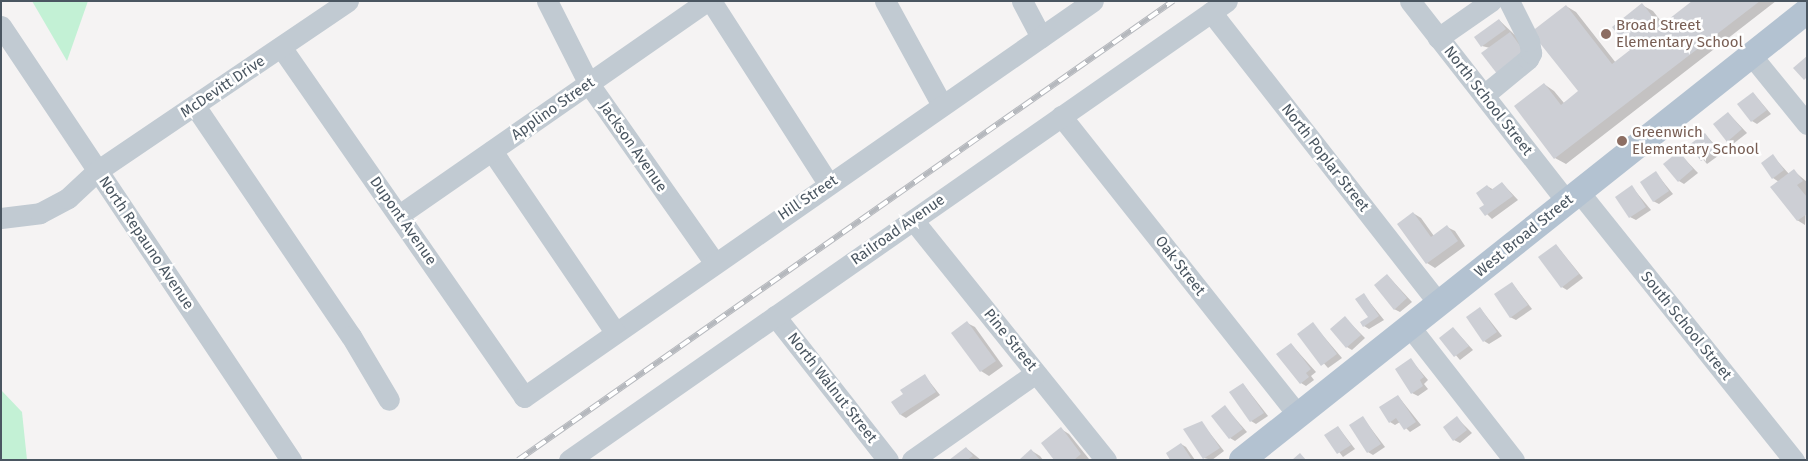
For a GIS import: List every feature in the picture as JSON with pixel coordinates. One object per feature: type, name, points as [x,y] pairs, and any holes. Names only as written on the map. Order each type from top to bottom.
[{"type":"main road","name":"West Broad Street","points":[[1242,460],[1807,11]]},
{"type":"street","name":"McDevitt Drive","points":[[1,218],[40,213],[68,198],[97,171],[348,1]]},
{"type":"street","name":"Jackson Avenue","points":[[547,1],[589,84],[714,262]]},
{"type":"street","name":"Applino Street","points":[[399,215],[706,1]]},
{"type":"street","points":[[711,1],[828,184]]},
{"type":"street","points":[[886,1],[942,106]]},
{"type":"street","points":[[1022,1],[1041,37]]},
{"type":"street","name":"Hill Street","points":[[524,396],[714,262],[1093,1]]},
{"type":"street","name":"North School Street","points":[[1410,1],[1484,95],[1573,197]]},
{"type":"street","points":[[1438,38],[1490,1]]},
{"type":"street","points":[[1484,95],[1528,60],[1531,52],[1530,41],[1509,1]]},
{"type":"street","name":"Railroad Avenue","points":[[570,460],[1219,7]]},
{"type":"street","name":"North Poplar Street","points":[[1219,7],[1439,304]]},
{"type":"street","name":"North Repauno Avenue","points":[[1,26],[291,460]]},
{"type":"street","name":"Dupont Avenue","points":[[281,47],[524,396]]},
{"type":"street","points":[[1751,55],[1807,124]]},
{"type":"street","points":[[195,106],[350,336],[390,400]]},
{"type":"street","name":"Oak Street","points":[[1061,116],[1298,415]]},
{"type":"street","points":[[492,151],[615,332]]},
{"type":"street","name":"South School Street","points":[[1573,197],[1794,460]]},
{"type":"street","name":"Pine Street","points":[[913,220],[1106,460]]},
{"type":"street","name":"North Walnut Street","points":[[775,316],[888,460]]},
{"type":"street","points":[[1410,327],[1514,460]]},
{"type":"street","points":[[912,460],[1036,373]]},
{"type":"green space","points":[[32,1],[88,1],[67,61]]},
{"type":"green space","points":[[1,390],[22,412],[27,460],[1,460]]},
{"type":"building","points":[[1692,1],[1760,1],[1554,159],[1514,106],[1544,83],[1561,105],[1578,91],[1531,32],[1566,5],[1612,64],[1630,50],[1612,27],[1642,3],[1660,26]]},
{"type":"building","points":[[1499,19],[1506,29],[1481,47],[1474,37]]},
{"type":"building","points":[[1510,32],[1526,54],[1498,75],[1481,53]]},
{"type":"building","points":[[1807,56],[1807,77],[1804,80],[1793,68]]},
{"type":"building","points":[[1753,92],[1767,110],[1751,122],[1737,104]]},
{"type":"building","points":[[1728,112],[1742,129],[1727,142],[1713,124]]},
{"type":"building","points":[[1705,133],[1717,150],[1701,161],[1689,145]]},
{"type":"building","points":[[1679,151],[1693,169],[1678,182],[1663,164]]},
{"type":"building","points":[[1773,154],[1784,170],[1772,179],[1761,163]]},
{"type":"building","points":[[1794,169],[1803,181],[1797,185],[1807,197],[1807,214],[1797,221],[1770,187]]},
{"type":"building","points":[[1656,171],[1669,191],[1653,202],[1640,182]]},
{"type":"building","points":[[1502,182],[1513,196],[1485,216],[1479,208],[1484,205],[1476,193],[1487,185],[1491,190]]},
{"type":"building","points":[[1632,185],[1646,207],[1629,218],[1615,197]]},
{"type":"building","points":[[1413,212],[1431,237],[1447,225],[1458,241],[1426,264],[1397,224]]},
{"type":"building","points":[[1556,244],[1579,274],[1561,288],[1538,257]]},
{"type":"building","points":[[1387,274],[1407,298],[1394,310],[1374,285]]},
{"type":"building","points":[[1512,282],[1528,305],[1510,318],[1494,294]]},
{"type":"building","points":[[1364,293],[1379,316],[1363,327],[1360,322],[1368,317],[1355,299]]},
{"type":"building","points":[[1480,307],[1497,332],[1483,342],[1466,317]]},
{"type":"building","points":[[1345,316],[1361,335],[1346,348],[1330,329]]},
{"type":"building","points":[[967,321],[996,361],[980,372],[951,333]]},
{"type":"building","points":[[1313,322],[1337,354],[1321,366],[1297,334]]},
{"type":"building","points":[[1453,327],[1469,346],[1454,357],[1439,338]]},
{"type":"building","points":[[1291,343],[1311,369],[1306,373],[1309,377],[1300,384],[1276,354]]},
{"type":"building","points":[[1411,358],[1424,377],[1420,380],[1423,386],[1411,394],[1395,369]]},
{"type":"building","points":[[925,374],[936,392],[900,415],[891,402],[903,394],[900,390]]},
{"type":"building","points":[[1243,383],[1264,413],[1250,422],[1229,392]]},
{"type":"building","points":[[1398,395],[1416,422],[1404,430],[1396,418],[1389,423],[1379,407]]},
{"type":"building","points":[[1225,405],[1243,429],[1229,439],[1211,416]]},
{"type":"building","points":[[1363,416],[1381,444],[1367,453],[1349,425]]},
{"type":"building","points":[[1457,416],[1467,430],[1453,441],[1443,427]]},
{"type":"building","points":[[1202,421],[1220,448],[1203,459],[1183,429]]},
{"type":"building","points":[[1338,426],[1351,445],[1337,454],[1324,435]]},
{"type":"building","points":[[1061,427],[1081,454],[1074,460],[1054,460],[1041,443]]},
{"type":"building","points":[[1181,443],[1192,460],[1170,460],[1166,453]]},
{"type":"building","points":[[966,447],[973,456],[967,460],[949,460]]},
{"type":"building","points":[[1031,449],[1040,460],[1019,460]]},
{"type":"building","points":[[1300,453],[1306,460],[1292,460]]},
{"type":"railway","points":[[518,460],[1173,1]]},
{"type":"place","name":"Broad Street Elementary School","points":[[1606,34]]},
{"type":"place","name":"Greenwich Elementary School","points":[[1622,141]]}]
